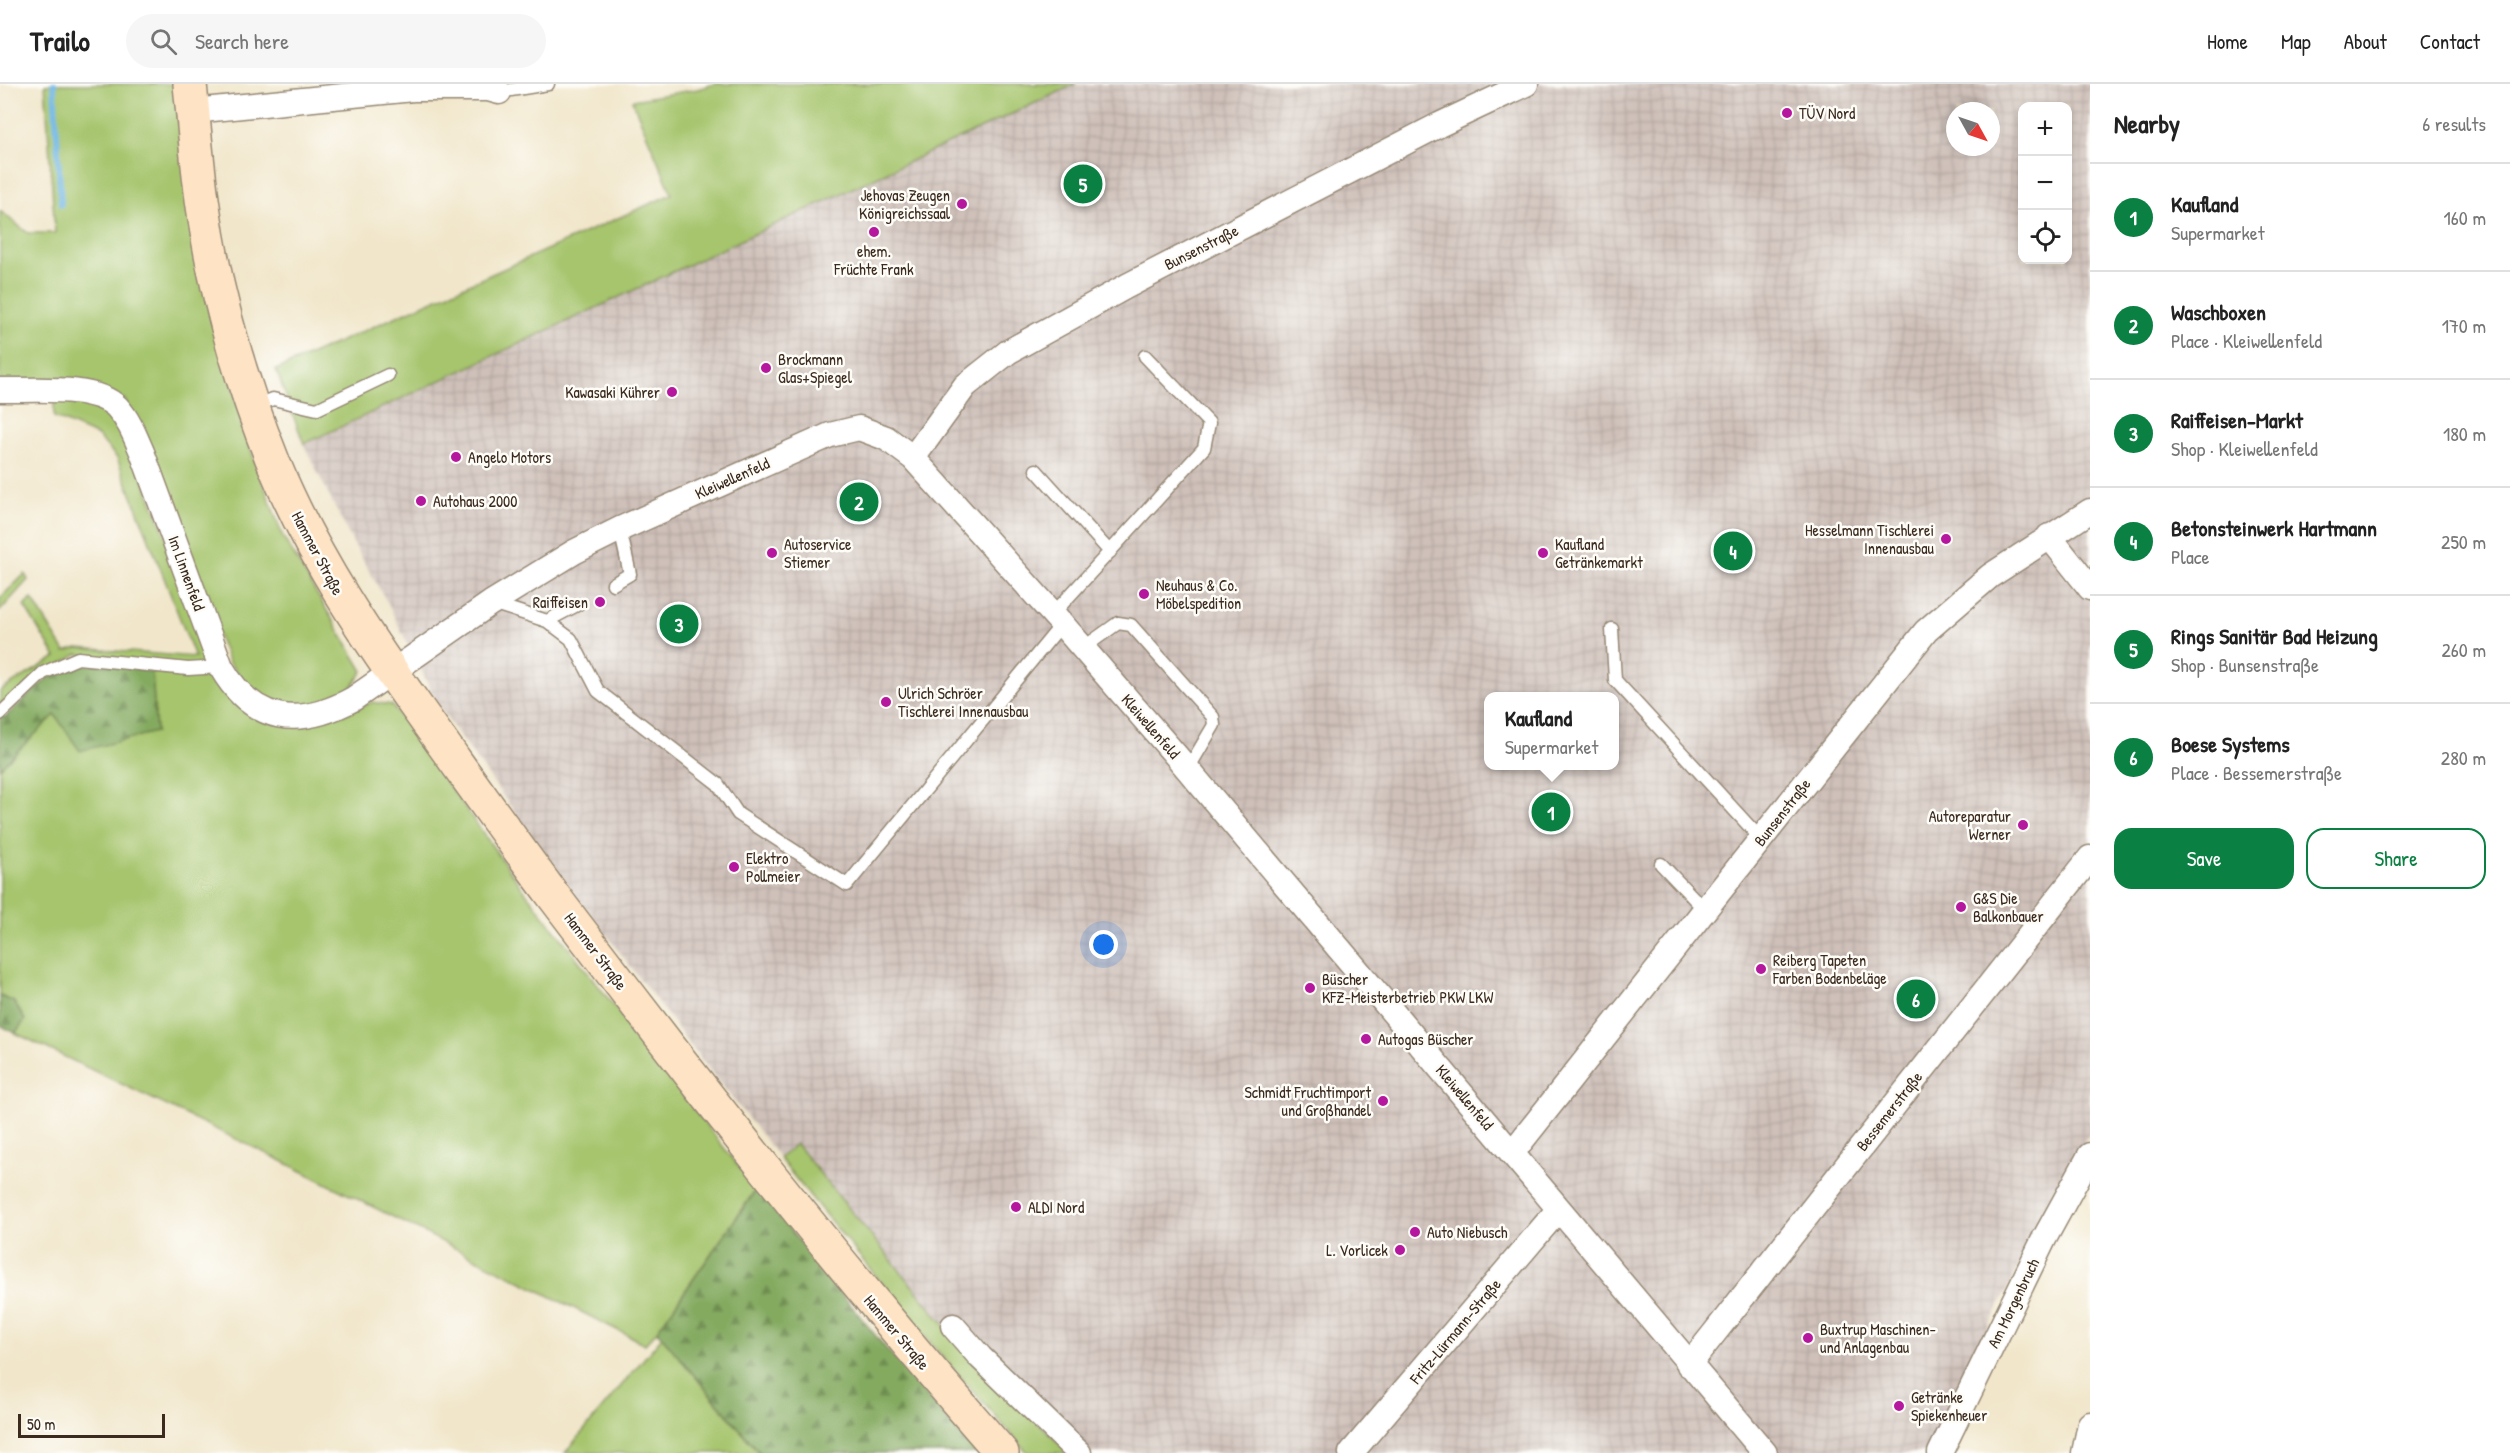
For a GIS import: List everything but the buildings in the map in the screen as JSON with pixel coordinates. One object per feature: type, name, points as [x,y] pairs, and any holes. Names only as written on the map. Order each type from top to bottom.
[{"type":"main road","name":"Hammer Straße","points":[[191,98],[203,206],[214,268],[240,367],[274,464],[309,540],[391,673],[519,851],[682,1065],[912,1351],[1002,1453]]},
{"type":"street","name":"Bunsenstraße","points":[[912,458],[965,386],[1008,352],[1179,259],[1439,125],[1526,84]]},
{"type":"street","name":"Hammer Straße","points":[[191,98],[412,89],[488,89],[499,92]]},
{"type":"street","name":"Im Linnenfeld","points":[[0,390],[89,392],[116,406],[129,422],[221,667],[241,696],[268,714],[296,719],[342,705],[391,673]]},
{"type":"street","name":"Kleiwellenfeld","points":[[391,673],[491,603],[574,552],[620,529],[830,435],[860,428],[886,438],[912,458],[1058,619],[1188,769],[1765,1453]]},
{"type":"street","name":"Bunsenstraße","points":[[1512,1153],[1926,631],[1990,576],[2090,511]]},
{"type":"street","points":[[2049,536],[2090,588]]},
{"type":"street","name":"Bessemerstraße","points":[[1689,1365],[2090,858]]},
{"type":"street","name":"Am Morgenbruch","points":[[1940,1453],[2044,1239],[2090,1155]]},
{"type":"street","name":"Fritz-Lürmann-Straße","points":[[1352,1453],[1558,1210]]},
{"type":"street","points":[[953,1326],[980,1357],[1079,1453]]},
{"type":"street","points":[[2084,1453],[2090,1424]]},
{"type":"lane","points":[[499,92],[548,84]]},
{"type":"lane","points":[[491,603],[547,621],[571,639],[598,692],[718,784],[738,814],[847,885],[1110,552],[1204,448],[1209,423],[1145,356]]},
{"type":"lane","points":[[253,407],[273,399],[316,409],[388,375]]},
{"type":"lane","points":[[1036,470],[1110,552]]},
{"type":"lane","points":[[613,584],[630,574],[620,529]]},
{"type":"lane","points":[[547,621],[577,605]]},
{"type":"lane","points":[[1083,648],[1118,622],[1131,625],[1213,717],[1214,725],[1188,769]]},
{"type":"lane","points":[[1612,629],[1615,680],[1761,839]]},
{"type":"lane","points":[[0,714],[43,674],[78,658],[188,669],[221,667]]},
{"type":"lane","points":[[1661,864],[1705,910]]},
{"type":"shaded area","points":[[1077,84],[2090,84],[2090,1132],[2035,1232],[1928,1453],[1070,1453],[975,1361],[797,1144],[779,1157],[701,1059],[548,858],[439,707],[387,602],[351,539],[304,445]]},
{"type":"green space","points":[[45,84],[178,84],[233,387],[244,431],[283,537],[363,671],[350,690],[317,707],[263,702],[229,663],[125,400],[0,382],[0,211],[28,233],[55,233]]},
{"type":"green space","points":[[714,84],[1076,84],[304,444],[276,370],[672,194],[632,100],[698,89]]},
{"type":"green space","points":[[54,399],[85,402],[100,408],[123,429],[231,699],[344,714],[372,702],[392,705],[520,885],[756,1189],[657,1331],[645,1344],[284,1162],[15,1033],[25,1020],[14,1002],[0,996],[0,768],[55,714],[156,732],[152,672],[189,673],[77,654],[0,707],[0,691],[56,657],[24,606],[32,599],[65,652],[77,648],[195,657],[117,458],[98,436],[54,417]]},
{"type":"green space","points":[[25,574],[28,580],[0,611],[0,598]]},
{"type":"green space","points":[[82,665],[120,665],[152,672],[156,732],[80,751],[55,715],[0,768],[0,709],[4,718],[49,677]]},
{"type":"green space","points":[[0,996],[14,1002],[25,1020],[15,1033],[0,1025]]},
{"type":"green space","points":[[796,1144],[975,1362],[1069,1453],[1028,1453],[935,1348],[779,1158]]},
{"type":"green space","points":[[757,1189],[884,1346],[976,1453],[760,1453],[657,1331]]},
{"type":"green space","points":[[662,1337],[759,1453],[565,1453]]},
{"type":"waterway","points":[[54,84],[61,204]]},
{"type":"place","name":"TÜV Nord","points":[[1787,113]]},
{"type":"place","name":"Rings Sanitär Bad Heizung","points":[[1083,184]]},
{"type":"place","name":"Jehovas Zeugen Königreichssaal","points":[[962,204]]},
{"type":"place","name":"ehem. Früchte Frank","points":[[874,232]]},
{"type":"place","name":"Brockmann Glas+Spiegel","points":[[766,368]]},
{"type":"place","name":"Kawasaki Kührer","points":[[672,392]]},
{"type":"place","name":"Angelo Motors","points":[[456,457]]},
{"type":"place","name":"Autohaus 2000","points":[[421,501]]},
{"type":"place","name":"Waschboxen","points":[[859,502]]},
{"type":"place","name":"Hesselmann Tischlerei Innenausbau","points":[[1946,539]]},
{"type":"place","name":"Betonsteinwerk Hartmann","points":[[1733,551]]},
{"type":"place","name":"Autoservice Stiemer","points":[[772,553]]},
{"type":"place","name":"Kaufland Getränkemarkt","points":[[1543,553]]},
{"type":"place","name":"Neuhaus & Co. Möbelspedition","points":[[1144,594]]},
{"type":"place","name":"Raiffeisen","points":[[600,602]]},
{"type":"place","name":"Raiffeisen-Markt","points":[[679,624]]},
{"type":"place","name":"Ulrich Schröer Tischlerei Innenausbau","points":[[886,702]]},
{"type":"place","name":"Kaufland","points":[[1551,812]]},
{"type":"place","name":"Autoreparatur Werner","points":[[2023,825]]},
{"type":"place","name":"Elektro Pollmeier","points":[[734,867]]},
{"type":"place","name":"G&S Die Balkonbauer","points":[[1961,907]]},
{"type":"place","name":"Reiberg Tapeten Farben Bodenbeläge","points":[[1761,969]]},
{"type":"place","name":"Büscher KFZ-Meisterbetrieb PKW LKW","points":[[1310,988]]},
{"type":"place","name":"Boese Systems","points":[[1916,999]]},
{"type":"place","name":"Autogas Büscher","points":[[1366,1039]]},
{"type":"place","name":"Schmidt Fruchtimport und Großhandel","points":[[1383,1101]]},
{"type":"place","name":"ALDI Nord","points":[[1016,1207]]},
{"type":"place","name":"Auto Niebusch","points":[[1415,1232]]},
{"type":"place","name":"L. Vorlicek","points":[[1400,1250]]},
{"type":"place","name":"Buxtrup Maschinen- und Anlagenbau","points":[[1808,1338]]},
{"type":"place","name":"Getränke Spiekenheuer","points":[[1899,1406]]}]
